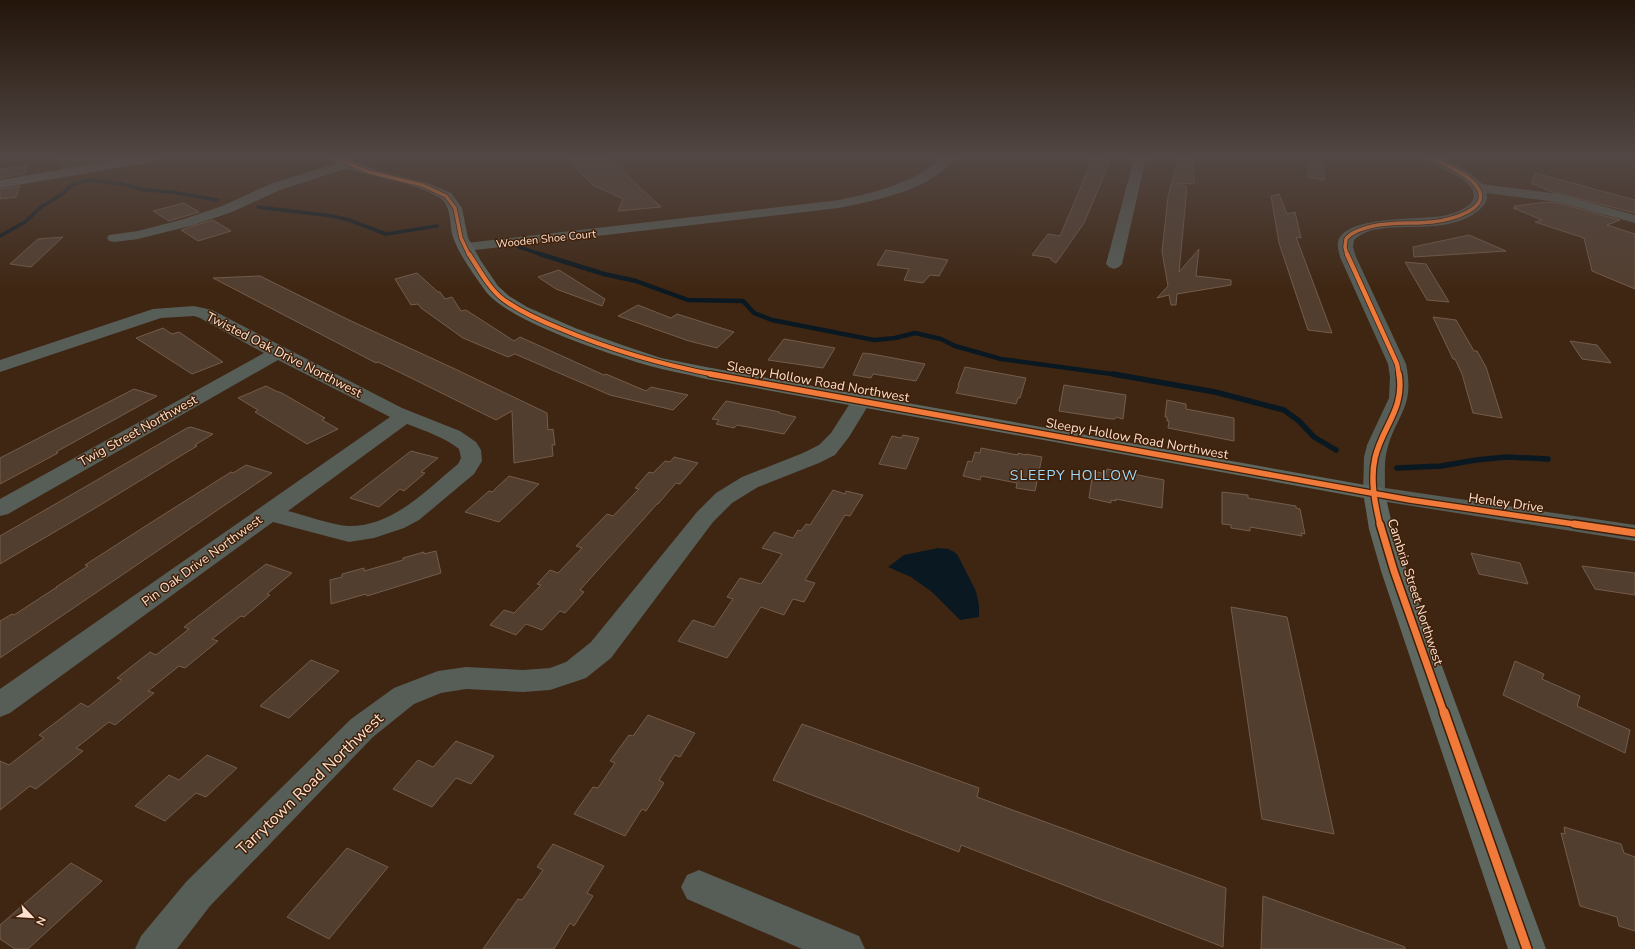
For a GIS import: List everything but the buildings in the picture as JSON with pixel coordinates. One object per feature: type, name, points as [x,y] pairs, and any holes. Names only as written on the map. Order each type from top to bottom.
[{"type":"street","points":[[114,238],[138,235],[189,222],[242,202]]},
{"type":"street","name":"Sleepy Hollow Road Northwest","points":[[451,202],[455,206],[459,232],[466,248],[494,291],[513,307],[549,324],[657,362],[706,373],[1374,493]]},
{"type":"street","name":"Wooden Shoe Court","points":[[466,248],[846,202]]},
{"type":"street","points":[[1114,264],[1129,202]]},
{"type":"street","name":"Cambria Street Northwest","points":[[1478,202],[1467,212],[1457,217],[1430,222],[1369,227],[1356,231],[1347,238],[1345,246],[1348,257],[1398,364],[1400,376],[1399,401],[1378,445],[1373,467],[1374,493],[1382,529],[1394,572],[1527,949]]},
{"type":"street","points":[[1574,202],[1635,219]]},
{"type":"street","name":"Twisted Oak Drive Northwest","points":[[0,366],[159,312],[194,311],[206,314],[277,353],[405,416],[462,440],[469,446],[472,457],[471,463],[466,469],[411,515],[388,526],[349,534],[335,532],[269,513]]},
{"type":"street","name":"Twig Street Northwest","points":[[0,509],[277,353]]},
{"type":"street","name":"Tarrytown Road Northwest","points":[[154,949],[198,894],[362,728],[404,696],[438,682],[466,678],[523,681],[550,679],[576,670],[601,650],[705,517],[724,498],[750,482],[811,458],[827,450],[839,437],[861,401]]},
{"type":"street","name":"Pin Oak Drive Northwest","points":[[0,705],[405,416]]},
{"type":"street","name":"Henley Drive","points":[[1374,493],[1410,500],[1635,533]]},
{"type":"street","points":[[700,887],[846,949]]},
{"type":"water","points":[[938,548],[949,549],[957,554],[976,591],[979,605],[979,617],[960,620],[932,592],[911,577],[888,567],[904,555]]},
{"type":"waterway","points":[[0,236],[25,222],[41,207],[49,202]]},
{"type":"waterway","points":[[258,207],[332,216],[349,220],[386,234],[437,226]]},
{"type":"waterway","points":[[519,247],[540,254]]},
{"type":"waterway","points":[[540,254],[604,274],[636,281],[688,300],[743,301],[754,313],[772,320],[874,340],[895,338],[915,333],[941,339],[955,346],[1001,359],[1118,375]]},
{"type":"waterway","points":[[1113,374],[1118,375]]},
{"type":"waterway","points":[[1118,375],[1215,392],[1284,410],[1299,421],[1314,437],[1336,450]]},
{"type":"waterway","points":[[1397,468],[1441,466],[1476,460],[1507,457],[1548,459]]},
{"type":"cycle path","points":[[452,202],[455,208],[459,232],[464,246],[492,289],[503,299],[521,310],[568,332],[656,362],[706,373],[1410,500],[1635,533]]},
{"type":"cycle path","points":[[1479,202],[1466,214],[1449,219],[1431,222],[1374,226],[1359,230],[1346,239],[1345,247],[1348,257],[1397,364],[1399,373],[1400,396],[1397,408],[1374,458],[1374,494],[1382,533],[1527,949]]},
{"type":"district","name":"SLEEPY HOLLOW","points":[[1074,475]]}]
